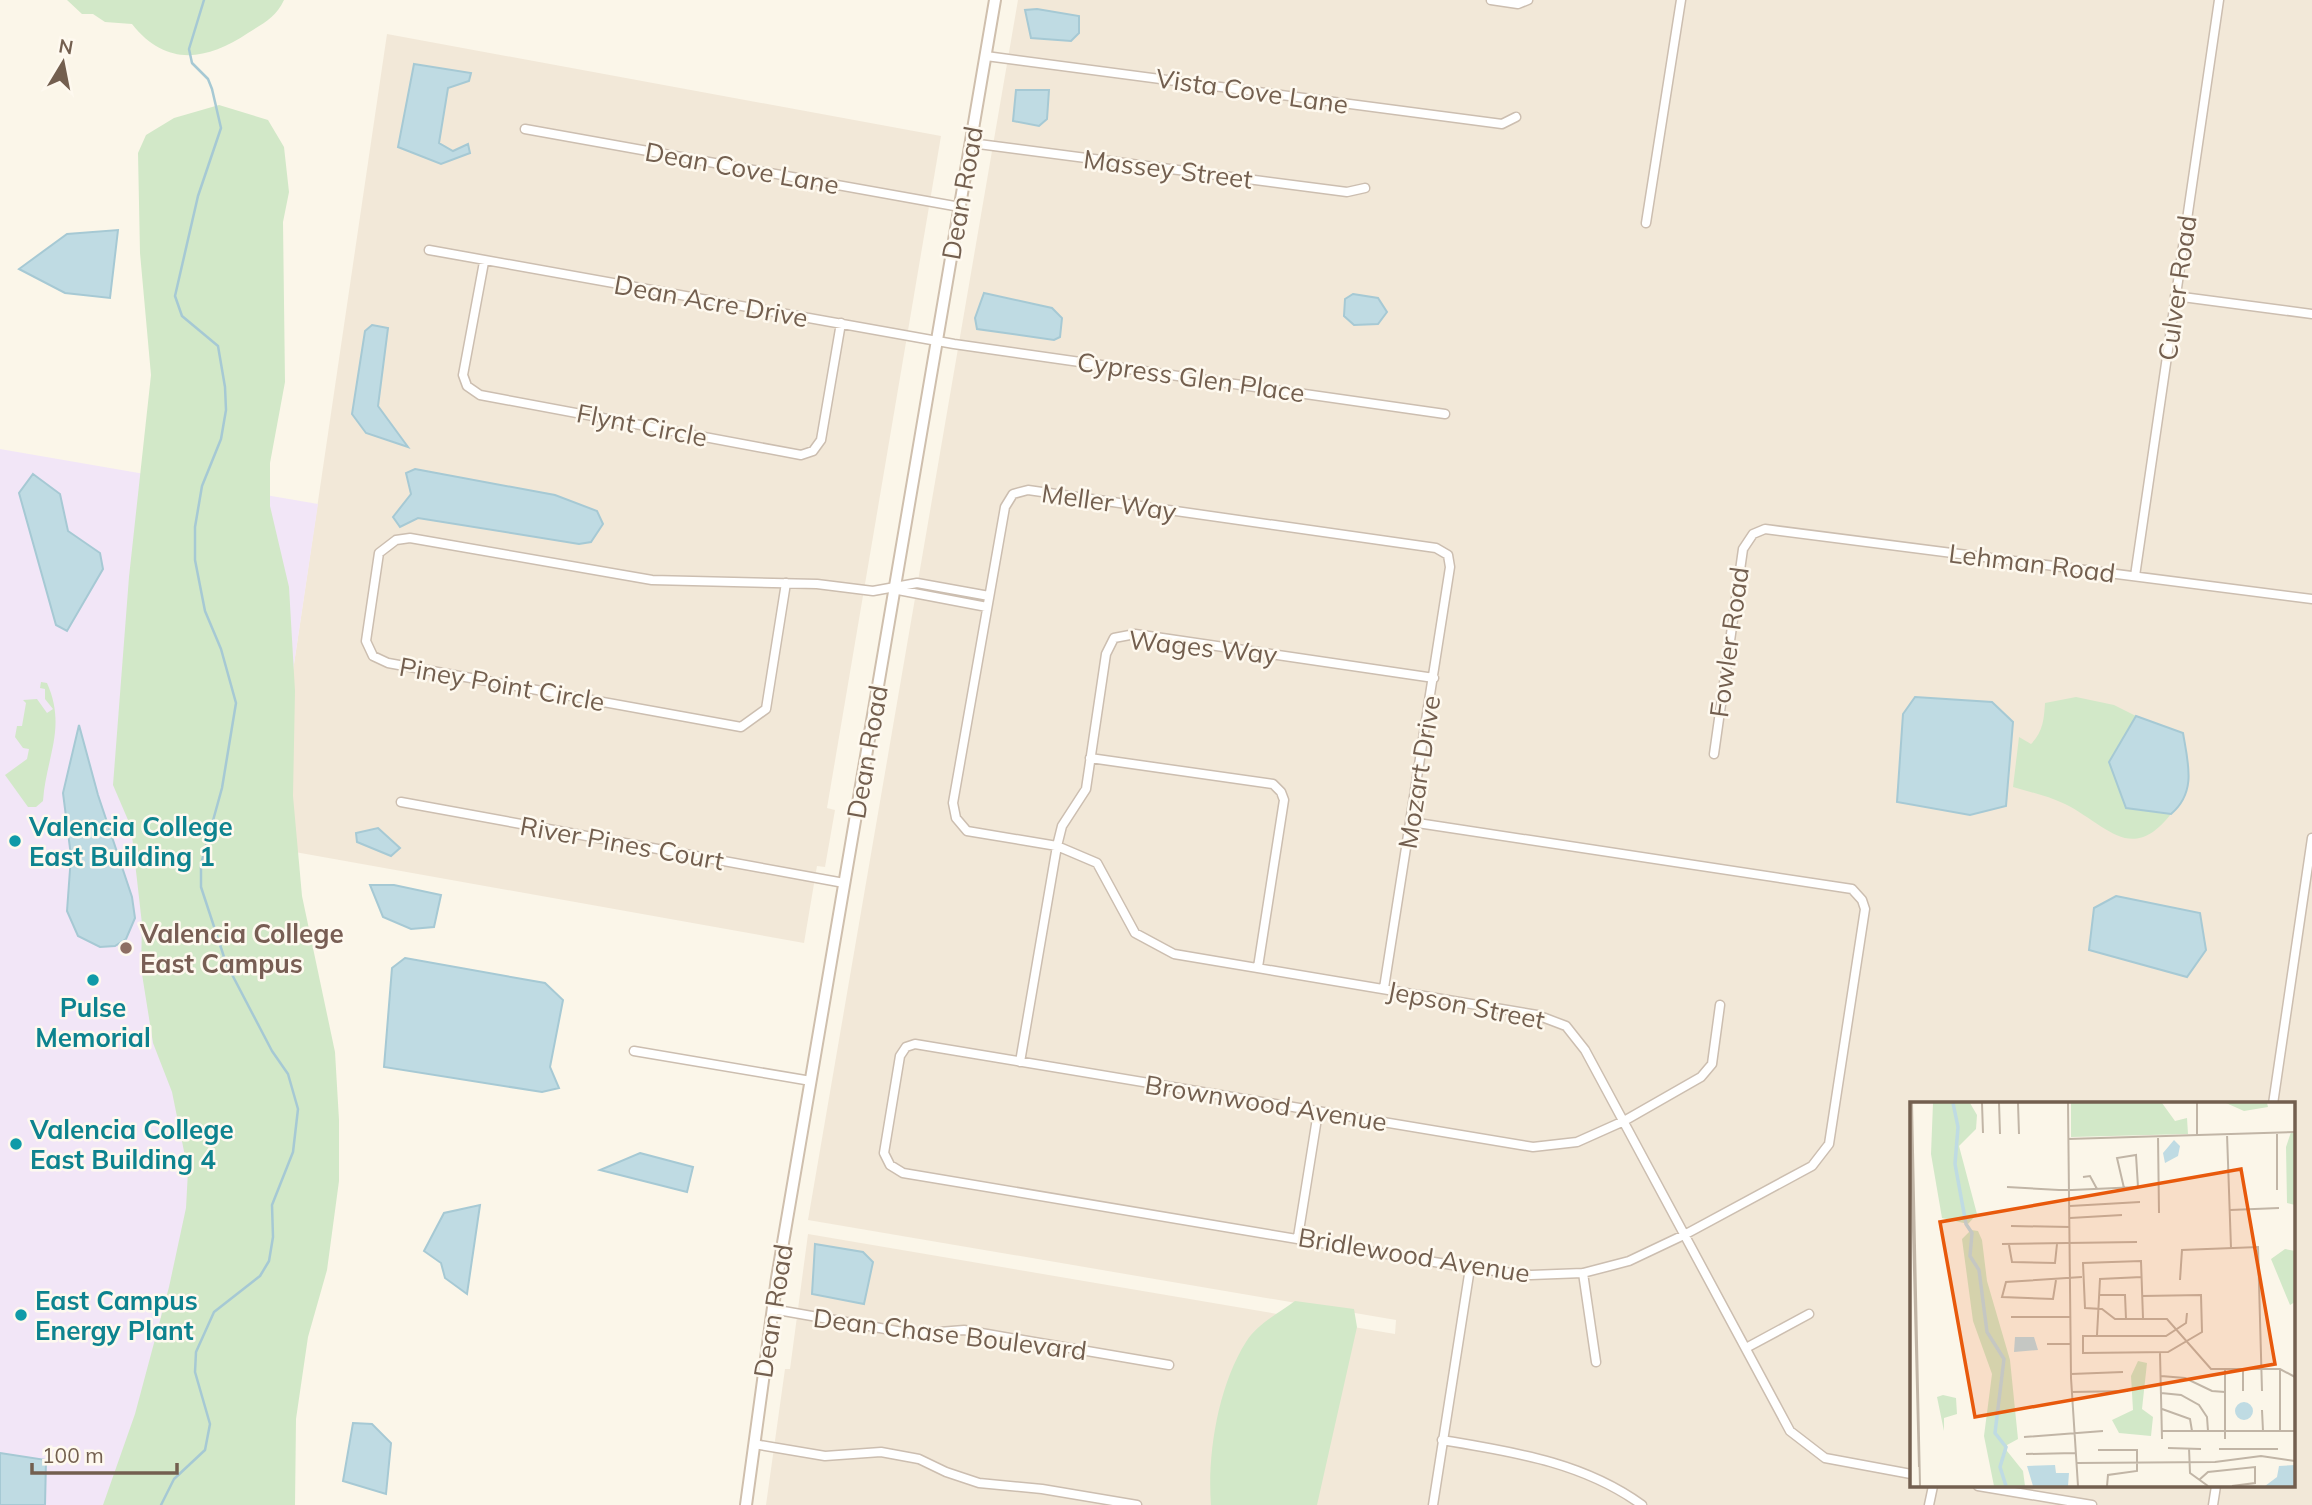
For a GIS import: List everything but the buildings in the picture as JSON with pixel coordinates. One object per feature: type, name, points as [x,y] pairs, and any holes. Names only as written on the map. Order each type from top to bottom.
[{"type":"main road","name":"Dean Road","points":[[746,1505],[772,1309],[995,0]]},
{"type":"street","points":[[1491,0],[1518,4],[1528,0]]},
{"type":"street","points":[[1646,223],[1681,0]]},
{"type":"street","name":"Culver Road","points":[[2135,576],[2219,0]]},
{"type":"street","name":"Vista Cove Lane","points":[[986,56],[1502,124],[1517,117]]},
{"type":"street","name":"Dean Cove Lane","points":[[525,129],[960,207]]},
{"type":"street","name":"Massey Street","points":[[971,143],[1348,192],[1365,188]]},
{"type":"street","name":"Dean Acre Drive","points":[[429,250],[484,262],[937,340]]},
{"type":"street","name":"Flynt Circle","points":[[484,262],[463,375],[467,386],[480,395],[802,455],[813,451],[821,440],[841,323]]},
{"type":"street","points":[[2175,296],[2312,314]]},
{"type":"street","name":"Cypress Glen Place","points":[[937,340],[1445,414]]},
{"type":"street","name":"Meller Way","points":[[956,818],[953,803],[987,607],[1005,507],[1013,494],[1028,490],[1436,548],[1448,555]]},
{"type":"street","name":"Lehman Road","points":[[1753,534],[1776,529],[2312,599]]},
{"type":"street","name":"Fowler Road","points":[[1714,754],[1740,560],[1743,549],[1753,534]]},
{"type":"street","name":"Piney Point Circle","points":[[786,583],[766,709],[741,727],[388,663],[373,656],[366,641],[379,553],[396,540],[410,538],[652,580],[786,583],[873,591],[895,590]]},
{"type":"street","name":"Mozart Drive","points":[[1384,988],[1434,678],[1450,567],[1448,555]]},
{"type":"street","points":[[895,590],[918,583],[989,596]]},
{"type":"street","points":[[895,590],[987,607]]},
{"type":"street","name":"Wages Way","points":[[1020,1062],[1057,846],[1062,827],[1086,789],[1107,654],[1114,638],[1135,634],[1434,678]]},
{"type":"street","points":[[1090,758],[1273,784],[1281,792],[1284,800],[1258,967]]},
{"type":"street","name":"River Pines Court","points":[[401,802],[844,883]]},
{"type":"street","name":"Jepson Street","points":[[956,818],[967,831],[1057,846],[1097,863],[1135,933],[1174,954],[1536,1015],[1566,1026],[1585,1050],[1790,1431],[1825,1458],[1910,1474]]},
{"type":"street","name":"Bridlewood Avenue","points":[[906,1047],[900,1056],[884,1153],[890,1165],[903,1173],[1298,1237],[1470,1268],[1531,1275],[1583,1273],[1629,1261],[1686,1234],[1812,1166],[1829,1144],[1865,909],[1862,900],[1852,889],[1411,822]]},
{"type":"street","points":[[2273,1102],[2312,838]]},
{"type":"street","name":"Brownwood Avenue","points":[[906,1047],[915,1044],[1534,1147],[1577,1142],[1624,1121],[1702,1077],[1712,1064],[1720,1004]]},
{"type":"street","points":[[634,1051],[811,1081]]},
{"type":"street","points":[[1298,1237],[1318,1112]]},
{"type":"street","points":[[1433,1505],[1470,1268]]},
{"type":"street","points":[[1583,1273],[1596,1362]]},
{"type":"street","name":"Dean Chase Boulevard","points":[[772,1309],[914,1334],[964,1330],[1169,1365]]},
{"type":"street","points":[[1746,1348],[1809,1314]]},
{"type":"street","points":[[1442,1440],[1531,1455],[1567,1466],[1621,1490],[1642,1505]]},
{"type":"street","points":[[754,1444],[825,1456],[881,1452],[919,1459],[979,1483],[1042,1489],[1138,1505]]},
{"type":"street","points":[[1988,1488],[2066,1503],[2092,1505]]},
{"type":"shaded area","points":[[1018,0],[2312,0],[2312,1505],[766,1505],[785,1369],[790,1369],[808,1234],[1395,1334],[1396,1320],[808,1220]]},
{"type":"shaded area","points":[[387,34],[941,136],[827,808],[835,810],[825,867],[817,866],[804,943],[267,847]]},
{"type":"shaded area","name":"Valencia College East Campus","points":[[0,449],[318,504],[168,1505],[0,1505]]},
{"type":"green space","points":[[67,0],[284,0],[269,19],[232,42],[202,54],[187,55],[159,47],[145,38],[132,24],[105,22],[93,14],[82,14]]},
{"type":"green space","points":[[219,105],[268,120],[284,147],[289,192],[283,222],[285,382],[270,463],[270,506],[289,587],[295,691],[293,796],[302,896],[335,1052],[339,1181],[327,1270],[308,1337],[296,1419],[295,1505],[103,1505],[135,1414],[169,1287],[186,1208],[188,1171],[172,1092],[153,1043],[141,968],[142,924],[131,827],[113,785],[129,577],[151,375],[140,253],[138,153],[146,135],[174,118]]},
{"type":"green space","points":[[41,682],[47,683],[53,699],[54,742],[43,801],[36,807],[28,807],[5,775],[27,759],[29,749],[23,748],[15,737],[17,726],[22,726],[26,703],[23,700],[37,699],[47,713],[53,709],[45,699],[45,689],[40,688]]},
{"type":"green space","points":[[2076,697],[2114,705],[2136,716],[2109,762],[2126,808],[2171,814],[2157,829],[2143,837],[2131,839],[2119,836],[2065,804],[2013,787],[2019,737],[2031,744],[2035,739],[2042,725],[2045,703]]},
{"type":"green space","points":[[1295,1301],[1354,1309],[1357,1327],[1317,1505],[1211,1505],[1213,1443],[1228,1379],[1251,1336],[1262,1324]]},
{"type":"water","points":[[1037,9],[1079,16],[1079,33],[1071,41],[1031,38],[1025,10]]},
{"type":"water","points":[[414,64],[471,73],[469,81],[448,88],[439,143],[453,151],[468,144],[470,153],[441,164],[398,147]]},
{"type":"water","points":[[1016,90],[1049,90],[1047,119],[1039,126],[1013,121]]},
{"type":"water","points":[[118,230],[110,298],[65,293],[19,269],[67,234]]},
{"type":"water","points":[[984,293],[1052,308],[1062,318],[1060,337],[1054,340],[977,329],[975,318]]},
{"type":"water","points":[[1353,294],[1378,298],[1387,312],[1378,324],[1354,325],[1344,316],[1345,299]]},
{"type":"water","points":[[372,325],[388,328],[378,406],[408,447],[366,433],[352,414],[365,331]]},
{"type":"water","points":[[415,469],[555,495],[597,511],[603,524],[591,542],[579,544],[418,518],[400,527],[393,517],[411,494],[406,473]]},
{"type":"water","points":[[33,474],[60,494],[68,531],[100,553],[103,569],[67,631],[56,625],[19,493]]},
{"type":"water","points":[[1915,697],[1992,702],[2013,722],[2006,806],[1970,815],[1897,802],[1903,714]]},
{"type":"water","points":[[2136,716],[2183,733],[2188,787],[2185,796],[2171,814],[2126,808],[2109,762]]},
{"type":"water","points":[[79,725],[98,795],[132,897],[135,918],[126,939],[115,946],[100,947],[78,936],[67,911],[71,856],[63,793]]},
{"type":"water","points":[[378,828],[400,848],[391,856],[357,842],[356,833]]},
{"type":"water","points":[[370,885],[394,885],[441,895],[434,927],[411,929],[383,917]]},
{"type":"water","points":[[2116,896],[2200,913],[2206,950],[2187,977],[2089,950],[2094,908]]},
{"type":"water","points":[[405,958],[545,983],[563,1000],[550,1067],[559,1088],[542,1092],[384,1067],[392,968]]},
{"type":"water","points":[[640,1153],[693,1167],[687,1192],[600,1170]]},
{"type":"water","points":[[480,1205],[467,1294],[445,1278],[441,1263],[424,1251],[444,1213]]},
{"type":"water","points":[[815,1244],[863,1252],[873,1262],[864,1304],[812,1294]]},
{"type":"water","points":[[353,1423],[372,1424],[391,1443],[386,1494],[343,1481]]},
{"type":"water","points":[[0,1453],[46,1460],[45,1505],[0,1505]]},
{"type":"waterway","points":[[161,1505],[174,1479],[205,1450],[210,1424],[195,1372],[196,1352],[214,1312],[260,1276],[269,1261],[273,1237],[272,1205],[293,1152],[298,1109],[288,1074],[272,1051],[226,963],[201,887],[201,864],[222,788],[236,703],[221,649],[205,611],[195,560],[195,527],[202,486],[221,439],[226,410],[225,387],[218,346],[182,316],[175,296],[198,196],[221,128],[208,79],[192,63],[189,49],[204,0]]},
{"type":"place","name":"Valencia College East Building 1","points":[[15,841]]},
{"type":"place","name":"Valencia College East Campus","points":[[126,948]]},
{"type":"place","name":"Pulse Memorial","points":[[93,980]]},
{"type":"place","name":"Valencia College East Building 4","points":[[16,1144]]},
{"type":"place","name":"East Campus Energy Plant","points":[[21,1315]]}]
